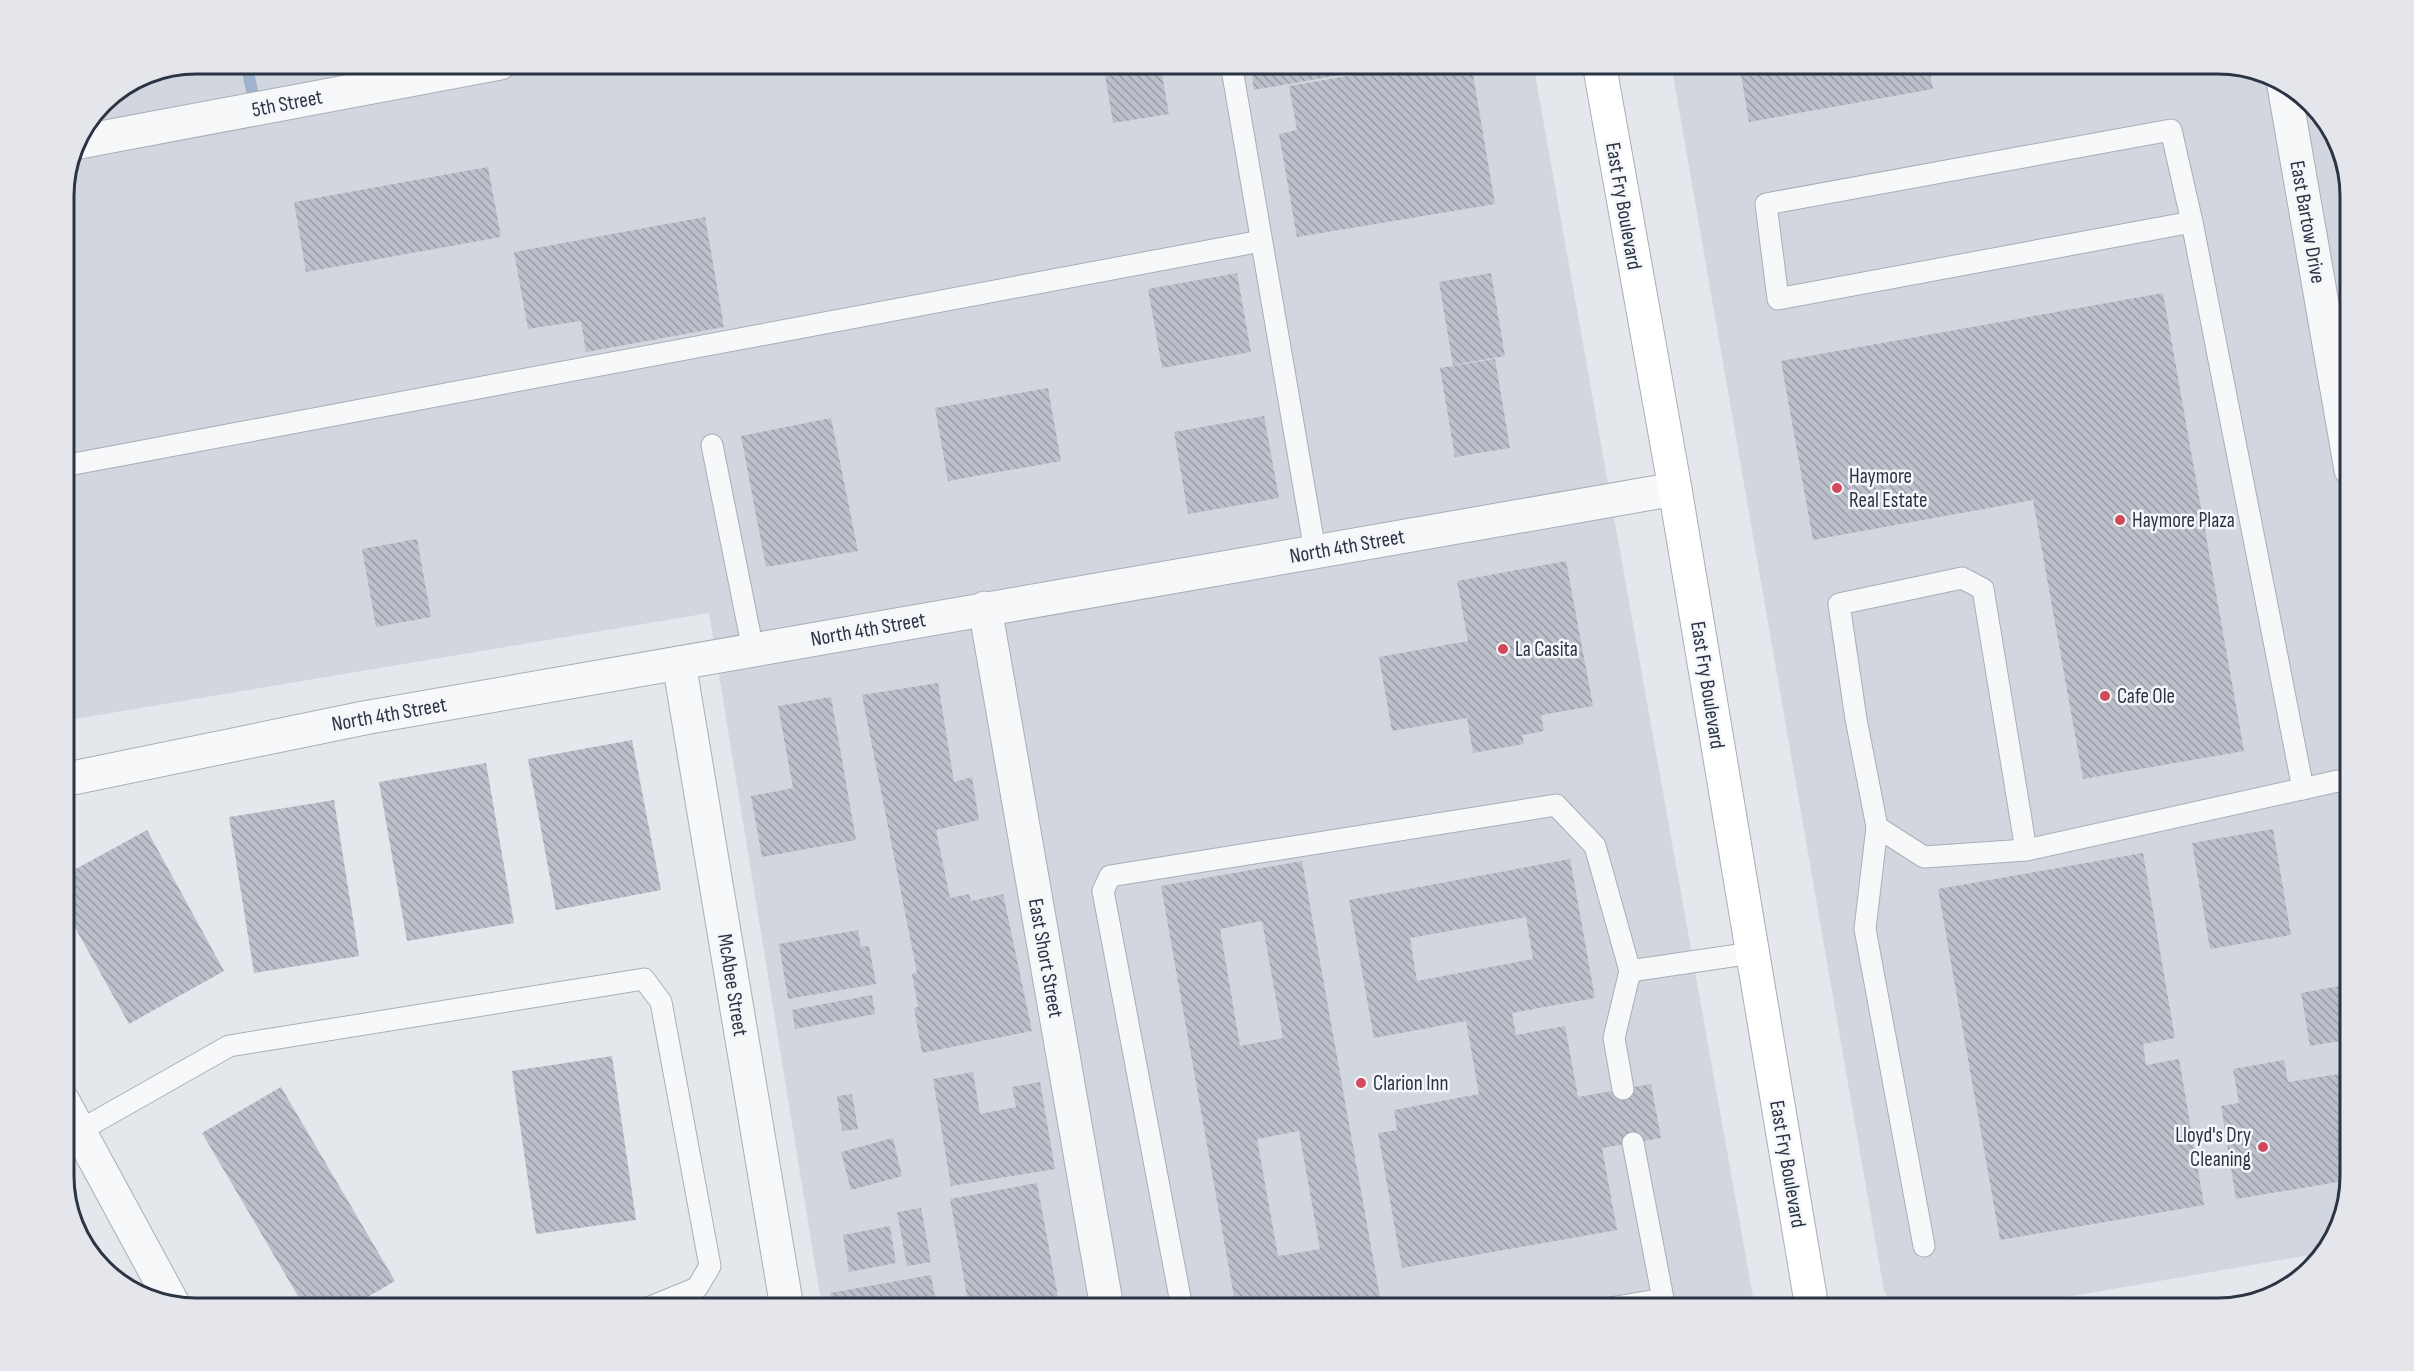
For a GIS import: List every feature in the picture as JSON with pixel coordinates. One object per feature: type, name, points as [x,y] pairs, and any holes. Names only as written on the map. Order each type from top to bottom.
[{"type":"main road","name":"East Fry Boulevard","points":[[1601,74],[1675,489],[1810,1298]]},
{"type":"street","name":"5th Street","points":[[87,141],[441,74]]},
{"type":"street","name":"East Bartow Drive","points":[[2285,94],[2340,407]]},
{"type":"street","name":"North 4th Street","points":[[74,778],[363,718],[1675,489]]},
{"type":"street","name":"East Short Street","points":[[985,608],[1105,1298]]},
{"type":"street","name":"McAbee Street","points":[[679,663],[785,1298]]},
{"type":"street","points":[[74,1122],[167,1294]]},
{"type":"lane","points":[[1232,74],[1315,551]]},
{"type":"lane","points":[[2192,222],[1779,299],[1766,204],[2171,130],[2192,222],[2302,789]]},
{"type":"lane","points":[[74,464],[1261,241]]},
{"type":"lane","points":[[712,445],[753,650]]},
{"type":"lane","points":[[1924,1246],[1865,929],[1877,826],[1856,719],[1839,604],[1962,578],[1983,589],[2025,850]]},
{"type":"lane","points":[[1877,826],[1924,856],[2025,850],[2338,781]]},
{"type":"lane","points":[[1180,1298],[1103,891],[1110,876],[1556,805],[1595,846],[1630,971],[1614,1038],[1623,1089]]},
{"type":"lane","points":[[1630,971],[1752,954]]},
{"type":"lane","points":[[79,1131],[229,1046],[644,979],[661,1002],[710,1266],[697,1288],[672,1298]]},
{"type":"lane","points":[[1633,1143],[1662,1298]]},
{"type":"shaded area","points":[[196,74],[1535,74],[1753,1298],[820,1298],[709,613],[74,719],[74,188],[83,149],[104,115],[128,94],[149,83],[172,76]]},
{"type":"shaded area","points":[[1673,74],[2218,74],[2250,78],[2265,83],[2293,99],[2315,121],[2334,157],[2340,188],[2340,1175],[2336,1207],[2324,1236],[2311,1255],[2061,1298],[1889,1298],[1884,1291]]},
{"type":"building","points":[[1105,74],[1162,74],[1169,114],[1113,123]]},
{"type":"building","points":[[1252,74],[1346,74],[1254,90]]},
{"type":"building","points":[[1359,74],[1473,74],[1495,204],[1297,237],[1279,134],[1297,130],[1289,86]]},
{"type":"building","points":[[1741,74],[1930,74],[1933,89],[1749,122]]},
{"type":"building","points":[[488,167],[501,237],[306,272],[294,202]]},
{"type":"building","points":[[705,217],[724,327],[586,352],[581,321],[528,329],[514,252]]},
{"type":"building","points":[[1237,273],[1251,352],[1162,368],[1148,289]]},
{"type":"building","points":[[1491,273],[1505,356],[1453,365],[1439,282]]},
{"type":"building","name":"Haymore Plaza","points":[[2163,293],[2244,751],[2083,779],[2033,500],[1813,540],[1781,361]]},
{"type":"building","points":[[1495,359],[1510,448],[1455,457],[1440,368]]},
{"type":"building","points":[[1048,388],[1061,461],[948,481],[935,408]]},
{"type":"building","points":[[1264,416],[1279,498],[1188,514],[1174,432]]},
{"type":"building","points":[[831,418],[858,551],[766,567],[741,436]]},
{"type":"building","points":[[417,539],[431,617],[376,627],[362,549]]},
{"type":"building","name":"La Casita","points":[[1566,561],[1593,706],[1541,715],[1544,731],[1522,735],[1524,744],[1473,753],[1467,718],[1392,731],[1379,657],[1468,641],[1457,581]]},
{"type":"building","points":[[938,683],[954,782],[972,777],[979,820],[936,830],[950,898],[969,894],[971,901],[1003,894],[1032,1031],[922,1053],[914,1008],[918,1007],[912,974],[917,973],[862,695]]},
{"type":"building","points":[[831,697],[856,840],[762,857],[751,796],[793,788],[778,706]]},
{"type":"building","points":[[632,740],[661,890],[556,910],[528,759]]},
{"type":"building","points":[[486,763],[514,923],[407,941],[379,782]]},
{"type":"building","points":[[334,800],[359,956],[254,973],[229,817]]},
{"type":"building","points":[[2273,829],[2291,935],[2210,949],[2192,843]]},
{"type":"building","points":[[147,830],[224,971],[129,1024],[74,926],[74,870]]},
{"type":"building","points":[[2143,853],[2175,1038],[2143,1044],[2146,1065],[2179,1059],[2204,1205],[2000,1240],[1938,889]]},
{"type":"building","points":[[1570,859],[1595,998],[1512,1013],[1516,1035],[1565,1026],[1578,1097],[1651,1084],[1661,1138],[1602,1148],[1617,1230],[1402,1268],[1378,1133],[1397,1130],[1394,1110],[1479,1094],[1466,1021],[1374,1038],[1349,900]],"holes":[[[1526,917],[1533,959],[1417,981],[1410,938]]]},
{"type":"building","points":[[1302,861],[1380,1298],[1234,1298],[1161,886]],"holes":[[[1262,921],[1283,1038],[1240,1046],[1220,929]],[[1299,1131],[1320,1249],[1278,1256],[1257,1139]]]},
{"type":"building","points":[[858,930],[861,947],[869,946],[876,984],[788,999],[779,944]]},
{"type":"building","points":[[2340,986],[2340,1041],[2310,1046],[2301,993]]},
{"type":"building","points":[[872,995],[875,1014],[795,1029],[792,1010]]},
{"type":"building","points":[[612,1056],[636,1220],[536,1234],[512,1071]]},
{"type":"building","name":"Lloyd's Dry Cleaning","points":[[2284,1060],[2288,1082],[2339,1074],[2340,1182],[2236,1199],[2221,1106],[2239,1103],[2233,1069]]},
{"type":"building","points":[[973,1072],[980,1114],[1016,1107],[1012,1087],[1040,1082],[1055,1169],[951,1186],[933,1079]]},
{"type":"building","points":[[281,1087],[395,1281],[366,1298],[299,1298],[202,1133]]},
{"type":"building","points":[[852,1094],[858,1129],[842,1131],[837,1096]]},
{"type":"building","points":[[893,1138],[902,1176],[851,1190],[841,1152]]},
{"type":"building","points":[[1037,1183],[1058,1298],[967,1298],[950,1199]]},
{"type":"building","points":[[921,1208],[931,1262],[907,1266],[897,1212]]},
{"type":"building","points":[[890,1226],[896,1263],[849,1272],[843,1235]]},
{"type":"building","points":[[931,1275],[935,1297],[831,1298],[830,1293]]},
{"type":"waterway","points":[[248,74],[256,109]]},
{"type":"place","name":"Haymore Real Estate","points":[[1837,488]]},
{"type":"place","name":"Haymore Plaza","points":[[2120,520]]},
{"type":"place","name":"La Casita","points":[[1503,649]]},
{"type":"place","name":"Cafe Ole","points":[[2105,696]]},
{"type":"place","name":"Clarion Inn","points":[[1361,1083]]},
{"type":"place","name":"Lloyd's Dry Cleaning","points":[[2263,1147]]}]
